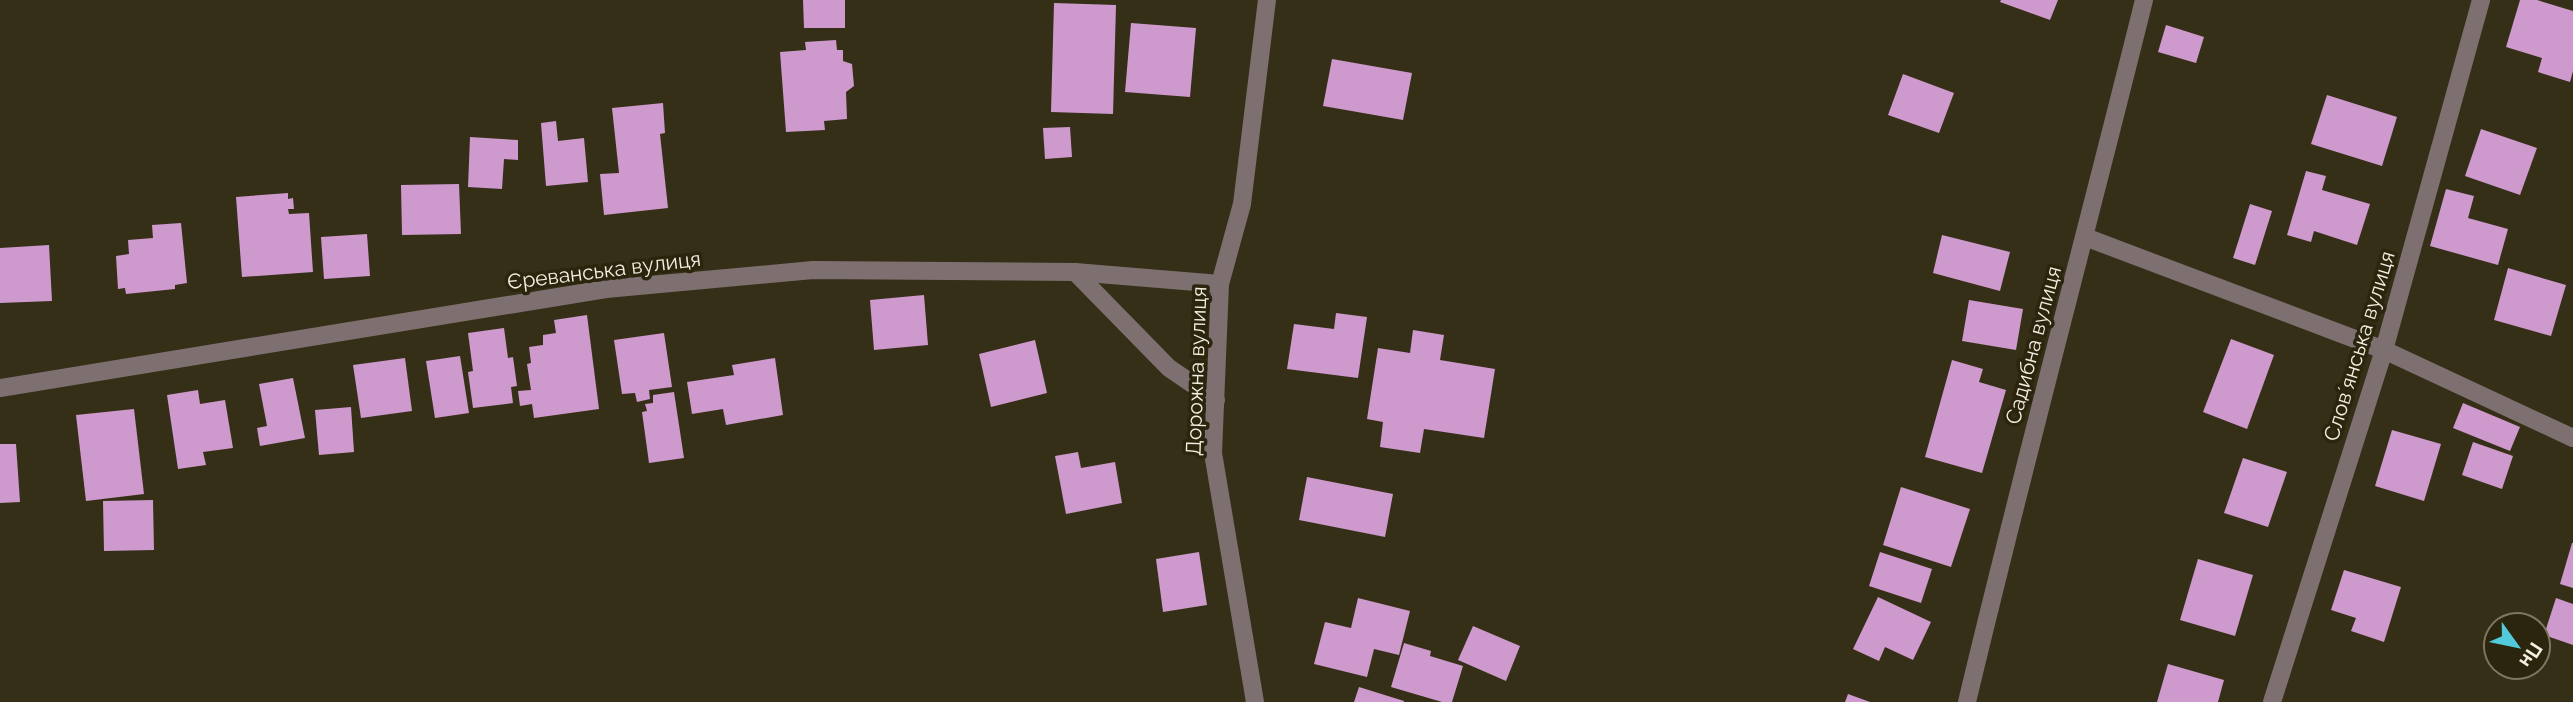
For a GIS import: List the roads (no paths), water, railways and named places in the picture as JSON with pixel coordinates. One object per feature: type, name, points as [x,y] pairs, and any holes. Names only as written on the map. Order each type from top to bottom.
[{"type":"street","name":"Дорожна вулиця","points":[[1255,702],[1213,453],[1220,284],[1242,204],[1266,0]]},
{"type":"street","name":"Садибна вулиця","points":[[1967,702],[2016,496],[2144,0]]},
{"type":"street","name":"Словʼянська вулиця","points":[[2272,702],[2384,351],[2481,0]]},
{"type":"street","points":[[2085,237],[2384,351],[2573,438]]},
{"type":"street","name":"Єреванська вулиця","points":[[0,388],[606,289],[813,270],[1075,272],[1220,284]]},
{"type":"street","points":[[1075,272],[1169,368],[1216,400]]}]
